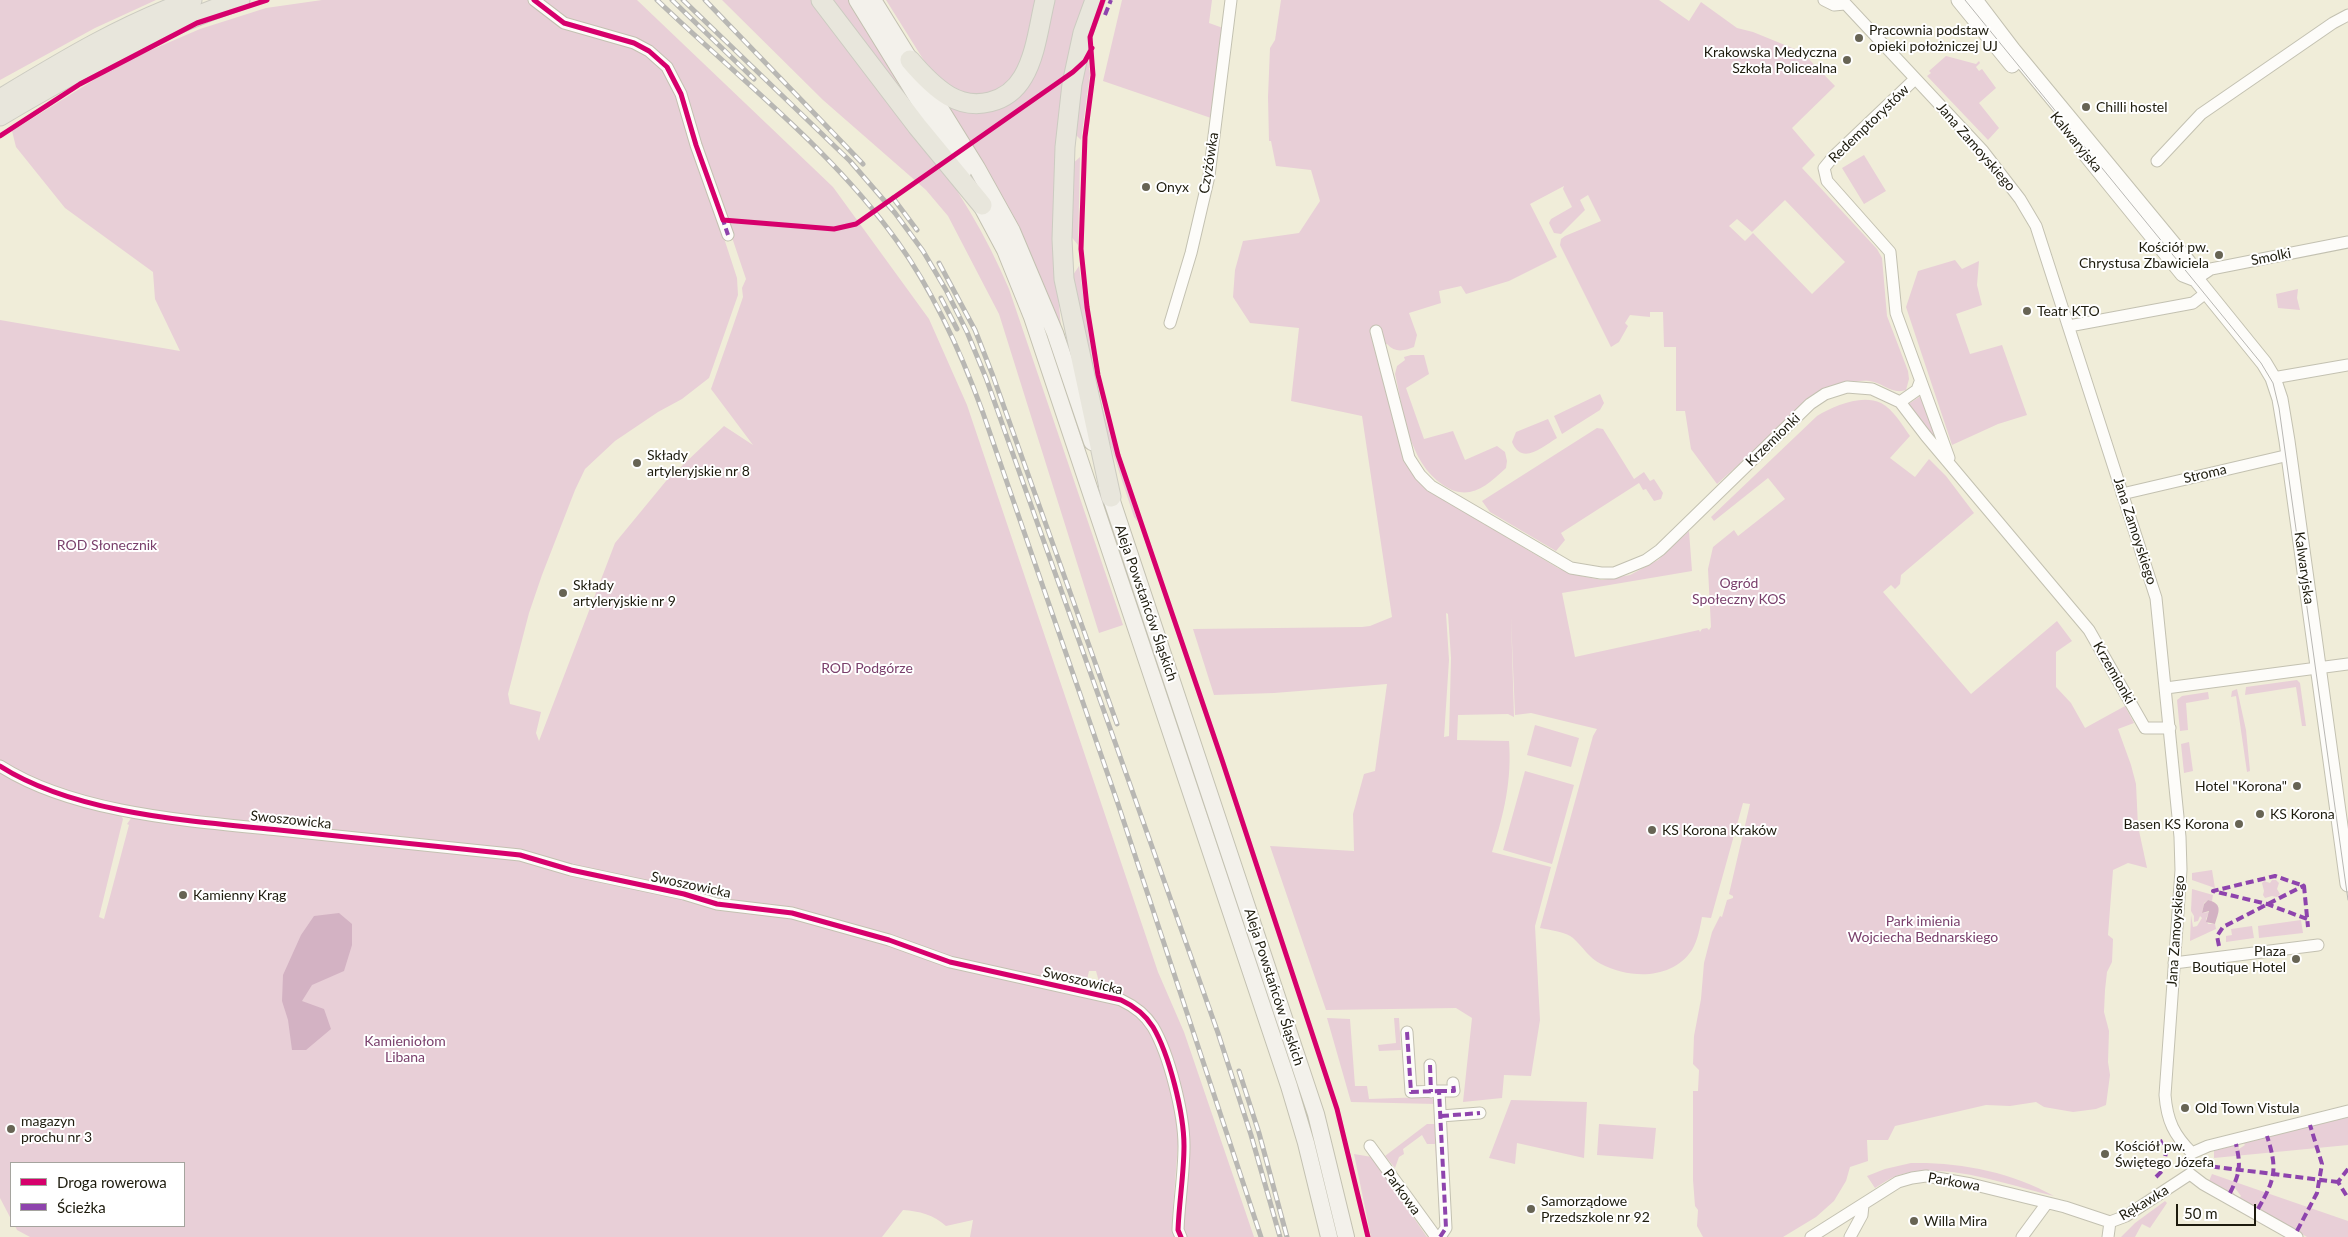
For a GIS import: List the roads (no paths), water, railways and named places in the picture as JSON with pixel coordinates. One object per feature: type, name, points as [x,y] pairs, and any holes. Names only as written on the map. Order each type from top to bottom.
[{"type":"main road","points":[[4,95],[102,38],[164,10],[192,0]]},
{"type":"main road","points":[[0,116],[64,78],[112,53],[196,15],[240,0]]},
{"type":"main road","points":[[821,0],[917,126],[982,205]]},
{"type":"main road","name":"Aleja Powstańców Śląskich","points":[[857,0],[982,205],[1023,292],[1289,1086],[1329,1237]]},
{"type":"main road","name":"Aleja Powstańców Śląskich","points":[[873,0],[977,168],[1023,253],[1055,333],[1316,1114],[1346,1237]]},
{"type":"main road","points":[[910,60],[932,83],[950,97],[972,103],[993,102],[1010,92],[1023,76],[1030,60],[1045,0]]},
{"type":"main road","points":[[1095,0],[1083,33],[1072,84],[1065,147],[1062,239],[1064,279],[1111,498]]},
{"type":"main road","points":[[0,128],[72,82],[112,53]]},
{"type":"street","points":[[534,0],[564,23],[634,43],[649,51],[667,67],[681,94],[696,145],[728,235]]},
{"type":"street","name":"Czyżówka","points":[[1170,323],[1191,253],[1209,176],[1231,0]]},
{"type":"street","name":"Jana Zamoyskiego","points":[[1824,0],[1834,5],[1843,2],[1916,79],[1983,151],[2020,199],[2036,226],[2156,598],[2170,728],[2181,870],[2165,1095],[2166,1112],[2177,1138],[2192,1153]]},
{"type":"street","name":"Kalwaryjska","points":[[1959,0],[2183,274],[2196,279]]},
{"type":"street","name":"Kalwaryjska","points":[[1975,0],[2013,50],[2188,262],[2196,279],[2264,363],[2273,378],[2280,399],[2348,884]]},
{"type":"street","points":[[2157,161],[2201,114],[2348,15]]},
{"type":"street","name":"Redemptorystów","points":[[1916,79],[1833,157],[1824,168],[1827,181],[1890,252],[1896,313],[1952,465]]},
{"type":"street","name":"Smolki","points":[[2196,279],[2211,269],[2348,242]]},
{"type":"street","points":[[2068,326],[2193,303],[2206,292]]},
{"type":"street","name":"Krzemionki","points":[[1376,331],[1409,458],[1420,475],[1432,486],[1458,503],[1571,568],[1601,573],[1614,573],[1630,568],[1660,550],[1810,404],[1825,394],[1847,387],[1872,389],[1900,402],[1926,436],[2089,630],[2145,728],[2170,728]]},
{"type":"street","points":[[2273,378],[2348,365]]},
{"type":"street","points":[[1900,402],[1917,390],[1920,382]]},
{"type":"street","name":"Stroma","points":[[2122,494],[2288,455]]},
{"type":"street","points":[[2166,688],[2348,664]]},
{"type":"street","name":"Swoszowicka","points":[[0,766],[13,775],[74,800],[122,810],[195,822],[520,855],[571,870],[684,894],[717,904],[792,913],[889,940],[950,962],[1121,1000],[1139,1010],[1152,1027],[1165,1054],[1176,1093],[1184,1144],[1178,1223],[1181,1237]]},
{"type":"street","points":[[2174,963],[2318,945]]},
{"type":"street","points":[[1407,1032],[1411,1092],[1454,1091],[1453,1083]]},
{"type":"street","points":[[1430,1065],[1441,1116],[1446,1228],[1440,1237]]},
{"type":"street","points":[[2297,1237],[2203,1184],[2190,1174],[2192,1153],[2208,1146],[2348,1111]]},
{"type":"street","points":[[1441,1116],[1480,1113]]},
{"type":"street","name":"Parkowa","points":[[1370,1146],[1436,1237]]},
{"type":"street","name":"Rękawka","points":[[2108,1237],[2110,1222],[2126,1216],[2190,1174]]},
{"type":"street","name":"Parkowa","points":[[1811,1237],[1898,1182],[1926,1176],[1971,1184],[2047,1203],[2110,1222]]},
{"type":"street","points":[[2022,1237],[2047,1203]]},
{"type":"street","points":[[1850,1237],[1862,1215],[1863,1205]]},
{"type":"tram line","points":[[1965,0],[2261,363],[2273,383],[2279,408],[2348,900]]},
{"type":"railway","points":[[657,0],[783,115],[871,207],[911,261],[946,324],[966,368],[983,413],[1118,804],[1261,1237]]},
{"type":"railway","points":[[672,0],[754,79]]},
{"type":"railway","points":[[683,0],[850,161],[895,213],[923,251],[946,290],[967,332],[986,378],[1218,1033],[1251,1135],[1280,1237]]},
{"type":"railway","points":[[705,0],[863,164]]},
{"type":"railway","points":[[893,198],[917,230]]},
{"type":"railway","points":[[939,263],[975,330],[993,376],[1117,724]]},
{"type":"railway","points":[[941,298],[957,329]]},
{"type":"railway","points":[[1239,1071],[1259,1133],[1287,1237]]},
{"type":"place","name":"Pracownia podstaw opieki położniczej UJ","points":[[1859,38]]},
{"type":"place","name":"Krakowska Medyczna Szkoła Policealna","points":[[1847,60]]},
{"type":"place","name":"Chilli hostel","points":[[2086,107]]},
{"type":"place","name":"Onyx","points":[[1146,187]]},
{"type":"place","name":"Kościół pw. Chrystusa Zbawiciela","points":[[2219,255]]},
{"type":"place","name":"Teatr KTO","points":[[2027,311]]},
{"type":"place","name":"Składy artyleryjskie nr 8","points":[[637,463]]},
{"type":"place","name":"Składy artyleryjskie nr 9","points":[[563,593]]},
{"type":"place","name":"Hotel \"Korona\"","points":[[2297,786]]},
{"type":"place","name":"KS Korona","points":[[2260,814]]},
{"type":"place","name":"Basen KS Korona","points":[[2239,824]]},
{"type":"place","name":"KS Korona Kraków","points":[[1652,830]]},
{"type":"place","name":"Kamienny Krąg","points":[[183,895]]},
{"type":"place","name":"Plaza Boutique Hotel","points":[[2296,959]]},
{"type":"place","name":"Old Town Vistula","points":[[2185,1108]]},
{"type":"place","name":"magazyn prochu nr 3","points":[[11,1129]]},
{"type":"place","name":"Kościół pw. Świętego Józefa","points":[[2105,1154]]},
{"type":"place","name":"Samorządowe Przedszkole nr 92","points":[[1531,1209]]},
{"type":"place","name":"Willa Mira","points":[[1914,1221]]},
{"type":"park label","name":"ROD Słonecznik","points":[[107,545]]},
{"type":"park label","name":"Ogród Społeczny KOS","points":[[1739,592]]},
{"type":"park label","name":"ROD Podgórze","points":[[867,668]]},
{"type":"park label","name":"Park imienia Wojciecha Bednarskiego","points":[[1923,930]]},
{"type":"park label","name":"Kamieniołom Libana","points":[[405,1050]]}]
